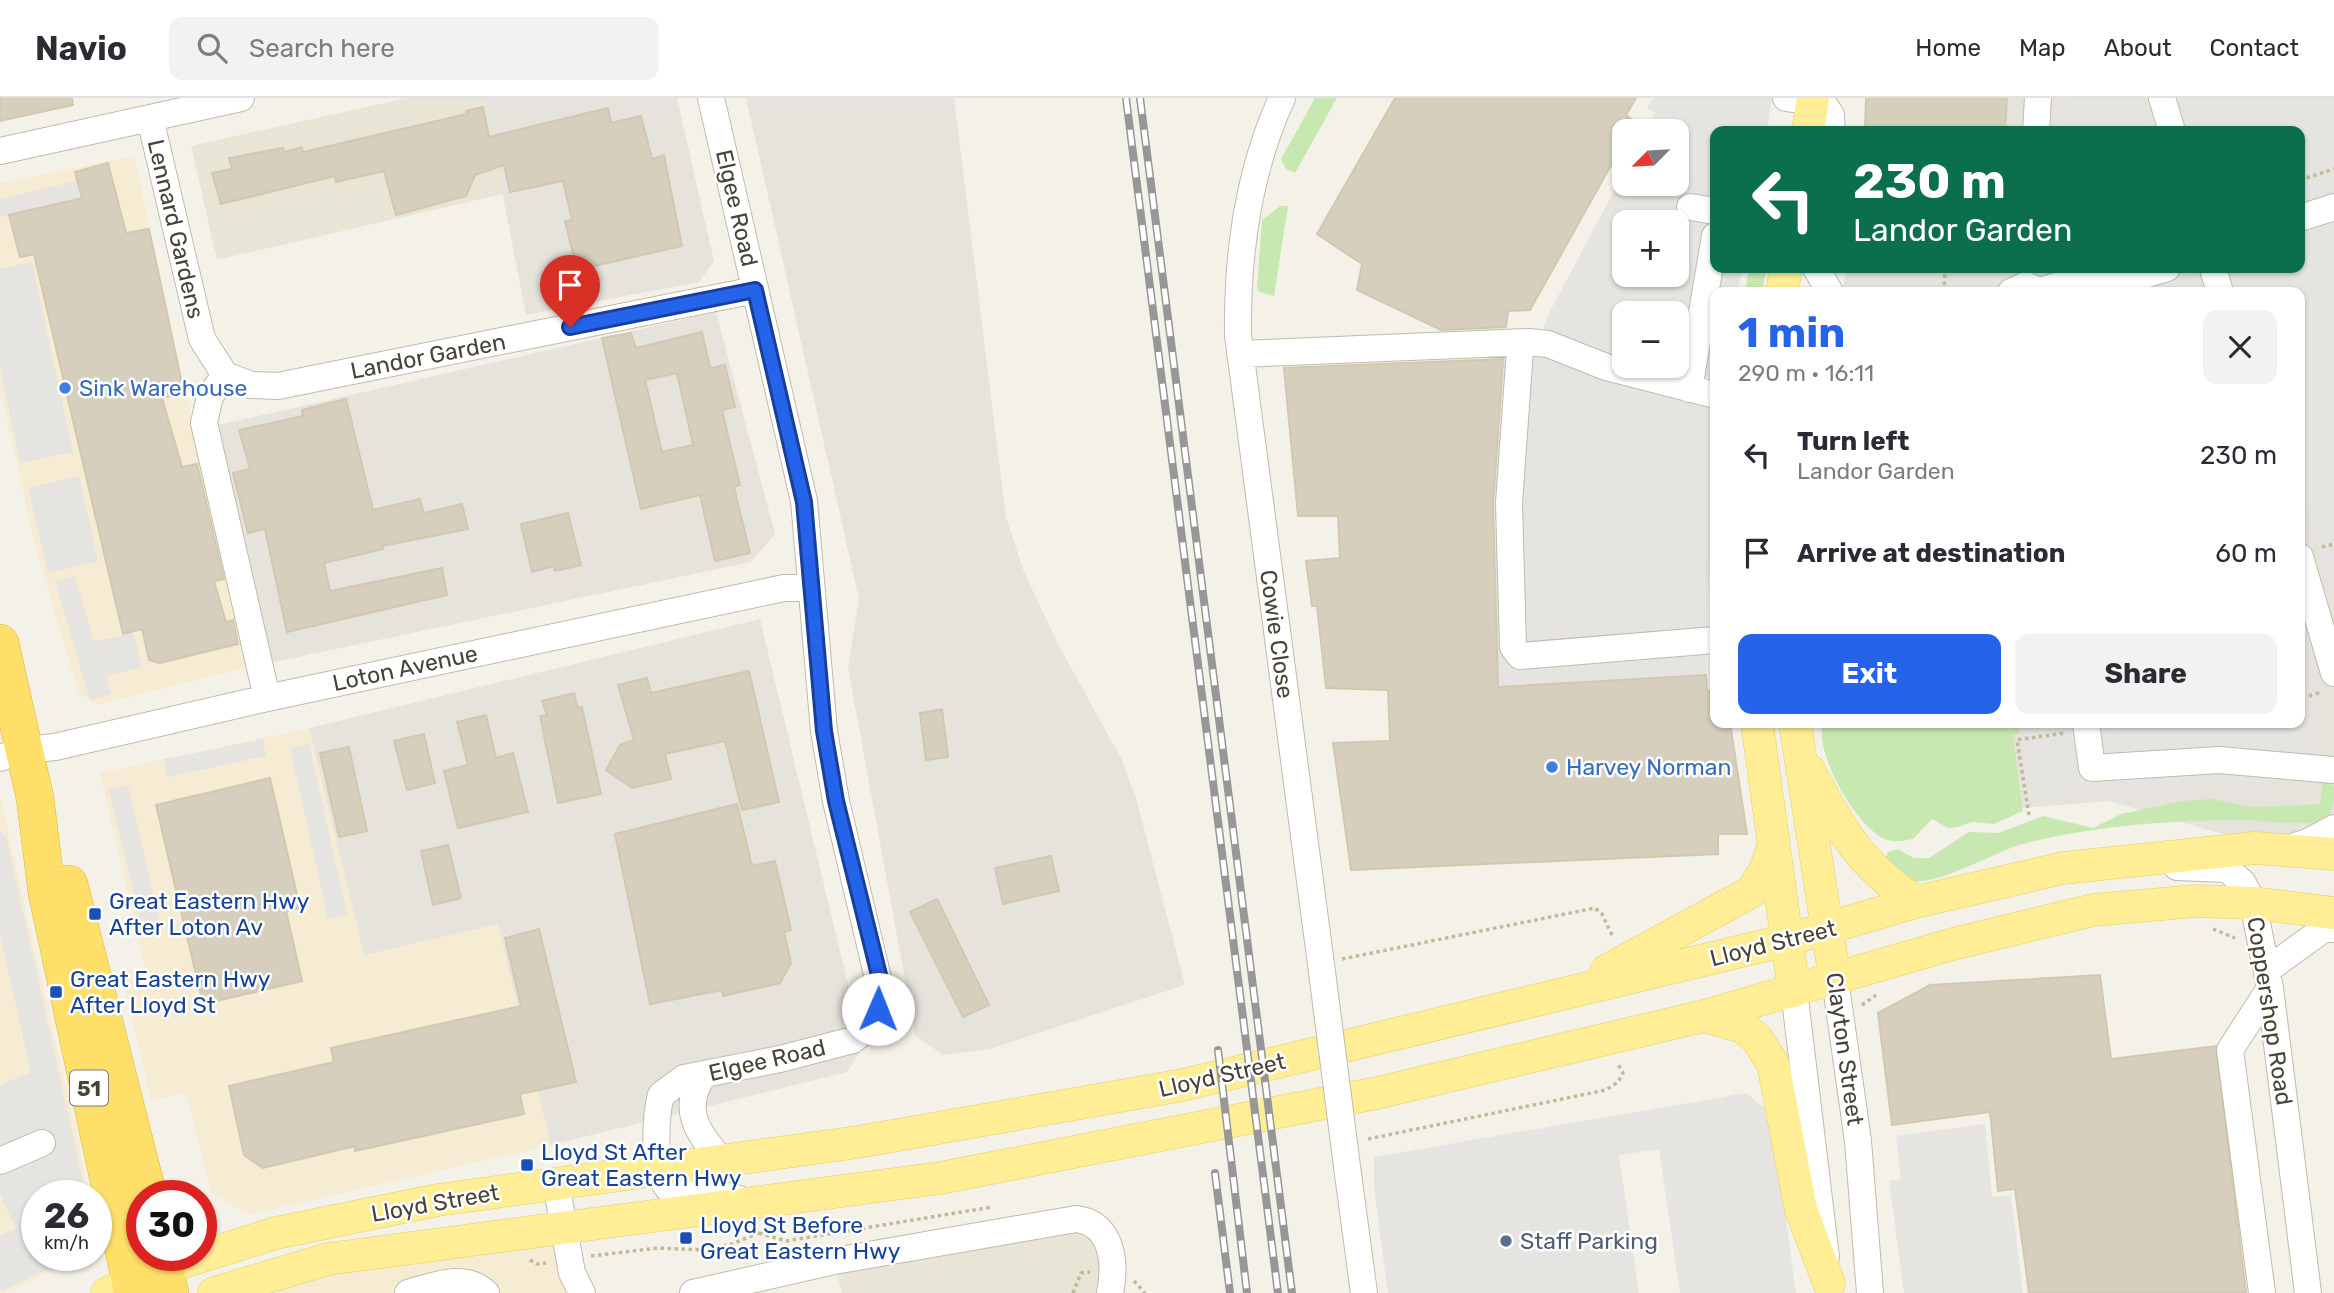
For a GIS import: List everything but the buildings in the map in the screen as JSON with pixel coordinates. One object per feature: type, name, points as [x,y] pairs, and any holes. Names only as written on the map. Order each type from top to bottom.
[{"type":"highway","name":"51","points":[[0,643],[12,754],[35,798],[69,882],[144,1180]]},
{"type":"highway","name":"51","points":[[35,798],[47,893],[124,1290]]},
{"type":"main road","name":"Clayton Street","points":[[1758,728],[1794,991]]},
{"type":"main road","name":"Clayton Street","points":[[1797,737],[1835,979]]},
{"type":"main road","points":[[1797,737],[1866,863],[1885,881],[1916,902]]},
{"type":"main road","points":[[1486,1014],[1604,972],[1737,901],[1759,880],[1773,847]]},
{"type":"main road","name":"Lloyd Street","points":[[124,1290],[165,1272],[276,1234],[439,1200],[858,1142],[1183,1085],[1787,940],[1916,902],[2095,863],[2255,848],[2334,854]]},
{"type":"main road","name":"Lloyd Street","points":[[214,1293],[328,1259],[940,1178],[1377,1093],[1704,1016],[2058,916],[2160,903],[2253,903],[2334,913]]},
{"type":"main road","points":[[1704,1016],[1743,1027],[1756,1039],[1773,1064],[1801,1210],[1830,1288]]},
{"type":"street","points":[[0,151],[139,112],[241,98]]},
{"type":"street","name":"Elgee Road","points":[[711,98],[804,502],[824,731],[836,801],[879,975],[878,1009],[870,1026],[853,1040],[684,1078],[661,1095],[654,1132],[663,1182],[670,1191],[680,1194],[716,1194],[756,1203]]},
{"type":"street","name":"Cowie Close","points":[[1282,98],[1262,148],[1242,243],[1237,290],[1240,354],[1329,966],[1348,1174],[1364,1293]]},
{"type":"street","points":[[2036,126],[2038,98]]},
{"type":"street","points":[[2162,98],[2170,126]]},
{"type":"street","points":[[1808,105],[1831,115],[1832,126]]},
{"type":"street","name":"Lennard Gardens","points":[[139,112],[202,339],[225,375]]},
{"type":"street","points":[[2305,216],[2334,207]]},
{"type":"street","points":[[1689,389],[1710,265]]},
{"type":"street","points":[[2030,285],[2091,273]]},
{"type":"street","points":[[2104,287],[2151,273]]},
{"type":"street","name":"Landor Garden","points":[[225,375],[251,385],[278,386],[755,290]]},
{"type":"street","points":[[1528,342],[1520,349],[1509,503],[1513,647],[1520,656],[1710,640]]},
{"type":"street","points":[[1240,354],[1528,342],[1548,344],[1606,367],[1710,394]]},
{"type":"street","points":[[225,375],[210,396],[204,423],[267,698]]},
{"type":"street","points":[[2306,554],[2332,657]]},
{"type":"street","name":"Loton Avenue","points":[[12,754],[55,747],[267,698],[784,588],[811,588]]},
{"type":"street","points":[[2086,728],[2092,768],[2219,760],[2334,770]]},
{"type":"street","points":[[2281,850],[2308,842],[2334,828]]},
{"type":"street","name":"Coppershop Road","points":[[2095,863],[2227,869],[2244,883],[2262,935],[2269,979],[2308,1293]]},
{"type":"street","points":[[2262,1293],[2230,1050],[2269,979],[2324,929],[2334,929]]},
{"type":"street","name":"Clayton Street","points":[[1835,979],[1858,1141],[1870,1293]]},
{"type":"street","name":"Clayton Street","points":[[1794,991],[1830,1288]]},
{"type":"street","points":[[704,1074],[694,1088],[691,1102],[700,1132],[723,1161]]},
{"type":"street","points":[[0,1161],[42,1143]]},
{"type":"street","points":[[555,1183],[572,1273],[582,1293]]},
{"type":"street","points":[[693,1293],[834,1261],[1076,1219],[1093,1224],[1106,1237],[1114,1270],[1110,1293]]},
{"type":"street","points":[[431,1290],[469,1282],[486,1293]]},
{"type":"path","points":[[2305,178],[2334,169]]},
{"type":"path","points":[[2306,554],[2334,544]]},
{"type":"path","points":[[2029,815],[2017,740],[2081,728]]},
{"type":"path","points":[[1329,966],[1595,908],[1602,914],[1618,948]]},
{"type":"path","points":[[2210,927],[2243,941],[2262,935]]},
{"type":"path","points":[[1858,1015],[1859,1007],[1881,992]]},
{"type":"path","points":[[1362,1140],[1606,1090],[1618,1082],[1623,1073],[1616,1061]]},
{"type":"shaded area","points":[[407,98],[484,98],[503,194],[217,260],[191,146]]},
{"type":"shaded area","points":[[484,98],[677,98],[714,261],[699,282],[526,315]]},
{"type":"shaded area","points":[[746,98],[954,98],[1006,517],[1024,572],[1058,644],[1122,760],[1136,798],[1185,985],[990,1049],[943,1055],[915,1035],[848,667],[859,599]]},
{"type":"shaded area","points":[[1653,98],[1772,98],[1768,126],[1710,126],[1710,273],[1741,273],[1739,287],[1710,287],[1710,379],[1689,375],[1689,301],[1612,301],[1612,357],[1542,333],[1546,319],[1612,195],[1689,196],[1689,119],[1652,119],[1655,113],[1647,108]]},
{"type":"shaded area","points":[[1867,98],[2334,98],[2334,845],[2226,835],[2109,801],[2009,809],[1844,728],[2305,728],[2305,287],[1843,287],[1846,273],[2305,273],[2305,126],[1864,126]]},
{"type":"shaded area","points":[[2065,98],[2141,98],[2149,126],[2058,126],[2057,114],[2069,110]]},
{"type":"shaded area","points":[[2179,98],[2334,98],[2334,595],[2305,500],[2305,287],[2238,287],[2234,273],[2305,273],[2305,126],[2188,126]]},
{"type":"shaded area","points":[[134,156],[246,668],[98,705],[79,694],[35,546],[0,388],[0,183]]},
{"type":"shaded area","points":[[77,181],[82,198],[0,217],[0,199]]},
{"type":"shaded area","points":[[32,262],[73,452],[20,463],[0,367],[0,269]]},
{"type":"shaded area","points":[[2164,273],[2195,273],[2199,287],[2115,287]]},
{"type":"shaded area","points":[[716,312],[775,534],[751,562],[269,663],[214,426]]},
{"type":"shaded area","points":[[1504,353],[1530,353],[1710,409],[1706,675],[1498,687],[1494,475]]},
{"type":"shaded area","points":[[79,476],[98,561],[48,573],[28,488]]},
{"type":"shaded area","points":[[75,576],[94,642],[133,633],[142,667],[106,676],[111,694],[90,700],[55,581]]},
{"type":"shaded area","points":[[760,619],[863,1047],[847,1072],[551,1145],[498,924],[364,955],[309,728]]},
{"type":"shaded area","points":[[309,728],[364,955],[498,924],[551,1145],[249,1215],[217,1196],[217,1180],[208,1180],[186,1093],[151,1101],[122,972],[145,967],[100,773]]},
{"type":"shaded area","points":[[2022,728],[2285,728],[2316,734],[2313,776],[2273,773],[2269,790],[2213,785],[2035,800]]},
{"type":"shaded area","points":[[263,739],[266,756],[167,777],[164,759]]},
{"type":"shaded area","points":[[309,744],[347,914],[328,919],[290,748]]},
{"type":"shaded area","points":[[128,785],[162,931],[144,936],[109,790]]},
{"type":"shaded area","points":[[0,796],[87,1180],[21,1180],[21,1271],[52,1271],[0,1293]]},
{"type":"shaded area","points":[[0,831],[6,836],[83,1180],[21,1180],[21,1271],[45,1271],[0,1291],[0,1236],[16,1229],[0,1193],[0,1085],[31,1073],[0,934]]},
{"type":"shaded area","name":"Staff Parking","points":[[1746,1093],[1772,1114],[1796,1293],[1680,1293],[1659,1149],[1619,1155],[1639,1293],[1388,1293],[1374,1188],[1374,1157]]},
{"type":"shaded area","points":[[1985,1124],[1992,1197],[2011,1195],[2023,1293],[1904,1293],[1889,1181],[1901,1179],[1896,1136]]},
{"type":"shaded area","points":[[1093,1224],[1110,1293],[842,1293],[834,1261]]},
{"type":"shaded area","points":[[563,1229],[582,1293],[214,1293]]},
{"type":"green space","points":[[1315,98],[1337,98],[1295,173],[1286,169],[1281,159]]},
{"type":"green space","points":[[1280,206],[1288,206],[1274,296],[1259,292],[1257,287],[1262,220]]},
{"type":"green space","points":[[1748,273],[1765,273],[1763,287],[1746,287]]},
{"type":"green space","points":[[1823,728],[2018,728],[2019,734],[2013,735],[2023,811],[1994,824],[1972,822],[1948,828],[1932,819],[1913,839],[1885,839],[1874,832],[1850,805],[1831,770],[1822,736]]},
{"type":"green space","points":[[2323,780],[2334,786],[2333,804],[2326,818],[2315,823],[2212,820],[2105,828],[2026,843],[1948,875],[1917,882],[1901,879],[1882,866],[1888,852],[1898,849],[1914,858],[1929,858],[1969,832],[1998,833],[2043,816],[2093,828],[2121,814],[2182,801],[2212,799],[2251,807],[2320,804]]},
{"type":"railway","points":[[1126,98],[1278,1293]]},
{"type":"railway","points":[[1140,98],[1292,1293]]},
{"type":"railway","points":[[1218,1050],[1247,1293]]},
{"type":"railway","points":[[1215,1173],[1230,1293]]},
{"type":"place","name":"Sink Warehouse","points":[[65,388]]},
{"type":"place","name":"Harvey Norman","points":[[1552,767]]},
{"type":"place","name":"Great Eastern Hwy After Loton Av","points":[[95,914]]},
{"type":"place","name":"Great Eastern Hwy After Lloyd St","points":[[56,992]]},
{"type":"place","name":"Lloyd St After Great Eastern Hwy","points":[[527,1165]]},
{"type":"place","name":"Lloyd St Before Great Eastern Hwy","points":[[686,1238]]},
{"type":"place","name":"Staff Parking","points":[[1506,1241]]},
{"type":"route","points":[[570,327],[755,290],[804,502],[824,731],[836,801],[879,975],[881,991],[878,1009]]}]
